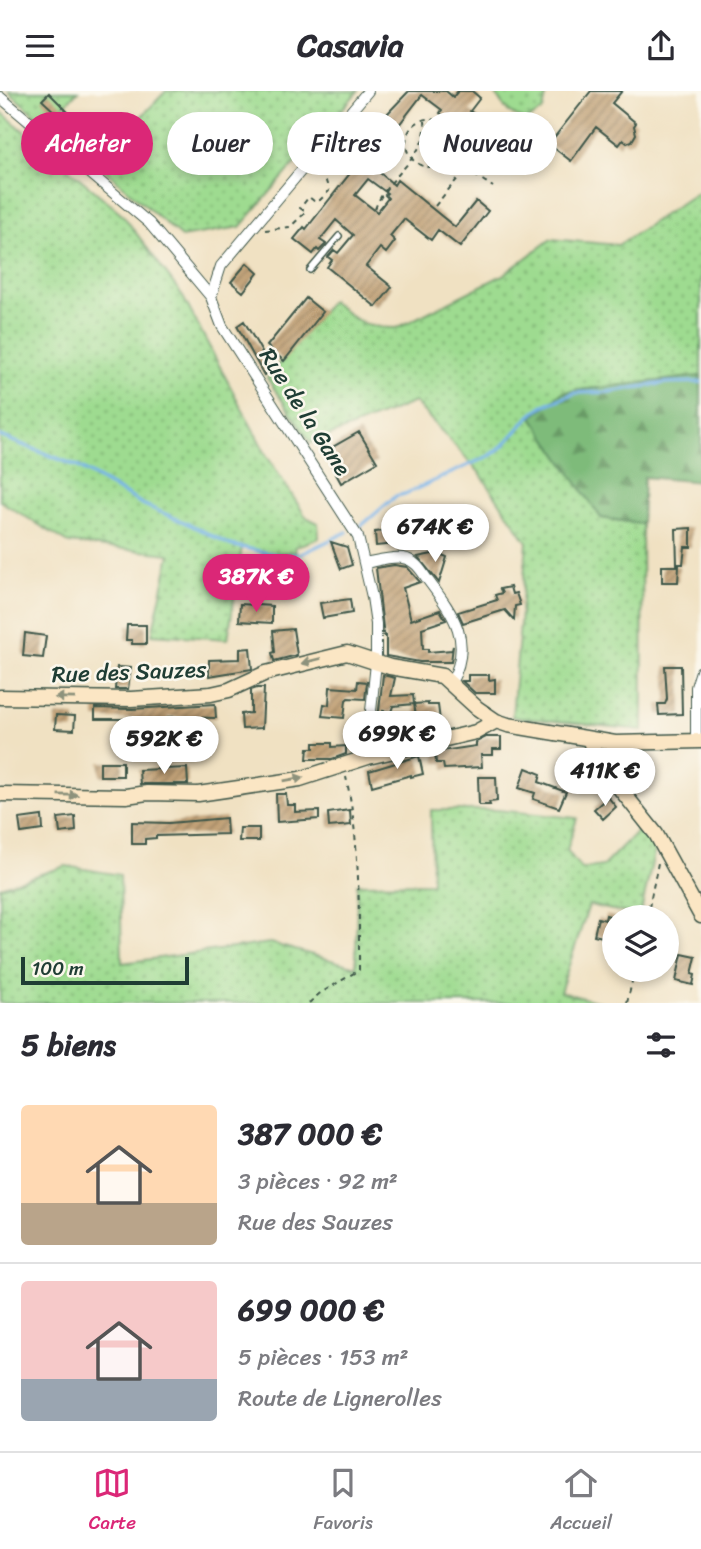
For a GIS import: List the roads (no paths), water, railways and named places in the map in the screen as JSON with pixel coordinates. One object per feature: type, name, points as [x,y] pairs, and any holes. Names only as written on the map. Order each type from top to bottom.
[{"type":"street","points":[[211,297],[221,267],[368,91]]},
{"type":"street","name":"Rue de la Gane","points":[[0,97],[149,223],[211,297],[222,325],[358,537],[374,610],[376,663],[368,757]]},
{"type":"street","points":[[365,563],[402,558],[415,563],[451,610],[460,638],[460,666],[450,683]]},
{"type":"street","name":"Rue des Sauzes","points":[[0,697],[182,697],[229,690],[266,673],[341,653],[376,663]]},
{"type":"street","points":[[376,663],[442,676],[463,697],[496,722],[615,743],[698,741],[696,687],[701,671]]},
{"type":"street","points":[[0,794],[198,794],[300,779],[368,757],[476,732],[496,722]]},
{"type":"street","points":[[590,740],[594,756],[656,834],[701,916]]},
{"type":"lane","points":[[310,270],[339,236]]},
{"type":"waterway","points":[[361,526],[396,496],[491,455],[542,406],[575,393],[608,392],[665,383],[701,382]]},
{"type":"waterway","points":[[0,436],[77,466],[142,504],[230,545],[283,556],[301,554],[347,532]]}]
